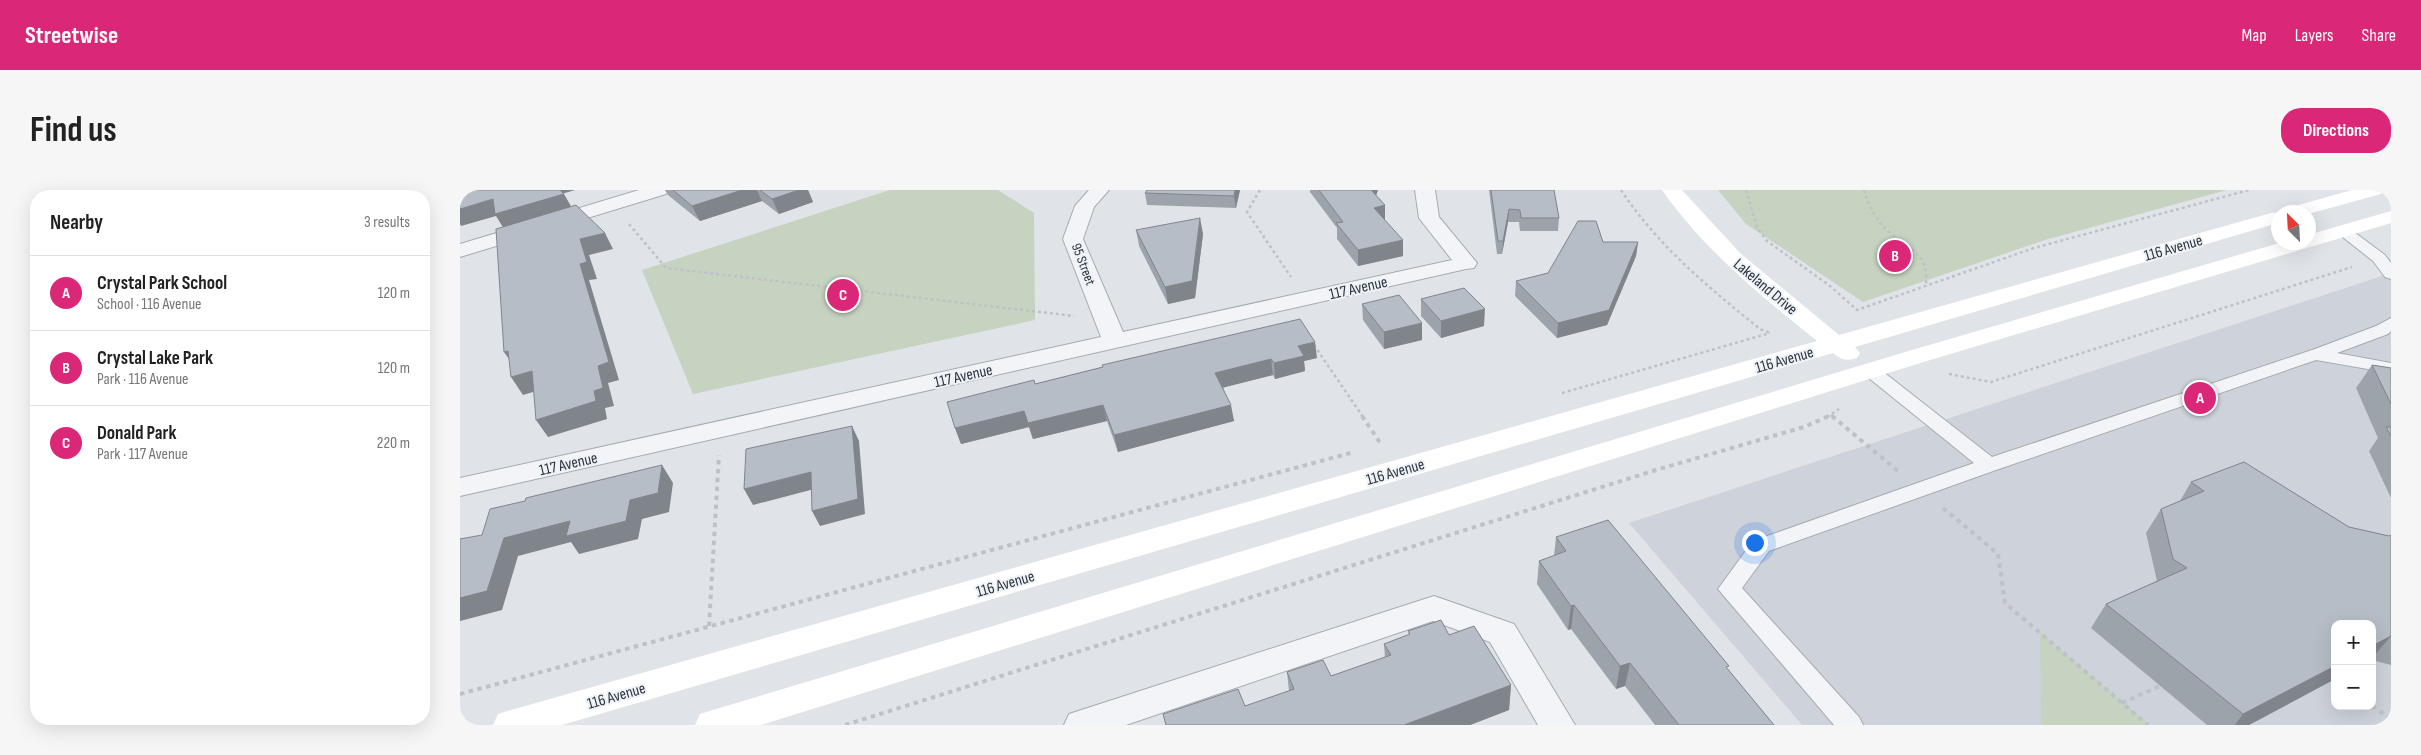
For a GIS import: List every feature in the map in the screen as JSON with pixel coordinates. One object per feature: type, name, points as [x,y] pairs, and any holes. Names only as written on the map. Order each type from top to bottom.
[{"type":"main road","name":"Lakeland Drive","points":[[1672,190],[1703,229],[1734,259],[1871,371]]},
{"type":"main road","points":[[2316,206],[2374,190]]},
{"type":"main road","name":"116 Avenue","points":[[2316,240],[2391,218]]},
{"type":"main road","name":"116 Avenue","points":[[511,725],[2271,219]]},
{"type":"main road","name":"116 Avenue","points":[[713,725],[1871,371],[2281,250]]},
{"type":"street","points":[[460,251],[659,190]]},
{"type":"street","name":"95 Street","points":[[1099,190],[1085,206],[1073,239],[1110,331]]},
{"type":"street","name":"117 Avenue","points":[[460,487],[720,429],[1110,331],[1306,299],[1466,263],[1429,218],[1426,190]]},
{"type":"street","points":[[1082,725],[1434,608],[1502,633],[1557,725]]},
{"type":"lane","points":[[2345,232],[2379,258],[2391,274]]},
{"type":"lane","points":[[1850,725],[1729,589],[1762,546],[1989,465],[2315,354],[2382,330],[2391,323]]},
{"type":"lane","points":[[2315,354],[2391,368]]},
{"type":"lane","points":[[1871,371],[1989,465]]},
{"type":"path","points":[[1260,190],[1247,212],[1306,299]]},
{"type":"path","points":[[1561,393],[1770,333],[1760,329],[1677,262],[1652,233],[1621,190]]},
{"type":"path","points":[[1746,190],[1757,227],[1767,241],[1830,286],[1857,310],[1926,284],[2034,248],[2249,190]]},
{"type":"path","points":[[1864,190],[1880,223],[1926,263],[1929,271],[1926,284]]},
{"type":"path","points":[[612,204],[666,268],[1110,331]]},
{"type":"path","points":[[1949,374],[1991,382],[2379,258]]},
{"type":"path","points":[[1310,339],[1381,444]]},
{"type":"path","points":[[845,725],[1637,476],[1804,426],[1831,415],[1834,411],[1848,405]]},
{"type":"path","points":[[1831,415],[1998,554],[2005,603],[2148,725]]},
{"type":"path","points":[[709,626],[720,429]]},
{"type":"path","points":[[1371,447],[1390,441]]},
{"type":"path","points":[[460,694],[1362,449]]},
{"type":"path","points":[[2122,703],[2160,686]]},
{"type":"path","points":[[2376,709],[2391,719]]},
{"type":"shaded area","points":[[2391,273],[2391,725],[1802,725],[1629,523]]},
{"type":"green space","points":[[890,190],[998,190],[1034,213],[1035,320],[693,394],[642,270]]},
{"type":"green space","points":[[1718,190],[2227,190],[2045,240],[1863,302],[1746,224]]},
{"type":"green space","points":[[2040,632],[2150,725],[2041,725]]},
{"type":"building","points":[[460,190],[560,190],[564,194],[495,214],[493,199],[460,209]]},
{"type":"building","points":[[673,190],[742,190],[692,206]]},
{"type":"building","points":[[760,190],[799,190],[772,199]]},
{"type":"building","points":[[1147,190],[1235,190],[1234,196],[1145,193]]},
{"type":"building","points":[[1319,190],[1372,190],[1385,205],[1374,208],[1403,240],[1358,250],[1336,223],[1343,222]]},
{"type":"building","points":[[1491,190],[1554,190],[1559,218],[1521,218],[1520,210],[1509,209],[1503,241],[1498,241]]},
{"type":"building","points":[[576,205],[605,233],[580,239],[587,262],[580,264],[609,362],[598,366],[603,388],[594,391],[596,401],[536,420],[532,371],[511,377],[508,351],[504,352],[496,229]]},
{"type":"building","points":[[1200,218],[1192,281],[1165,287],[1136,230]]},
{"type":"building","points":[[1578,221],[1596,221],[1603,242],[1638,242],[1609,310],[1558,323],[1516,281],[1548,273]]},
{"type":"building","points":[[1464,288],[1485,309],[1441,321],[1421,299]]},
{"type":"building","points":[[1399,295],[1422,323],[1384,332],[1362,304]]},
{"type":"building","points":[[1300,319],[1315,342],[1298,346],[1304,356],[1274,363],[1271,359],[1215,373],[1231,405],[1114,435],[1103,405],[1028,423],[1024,411],[955,428],[947,402],[1034,380],[1035,384],[1103,367],[1102,365]]},
{"type":"building","points":[[2372,365],[2391,368],[2391,404]]},
{"type":"building","points":[[852,426],[858,499],[812,511],[811,472],[744,489],[746,449]]},
{"type":"building","points":[[2386,427],[2391,427],[2391,436]]},
{"type":"building","points":[[2244,462],[2349,527],[2391,535],[2391,636],[2376,644],[2376,620],[2331,620],[2331,668],[2243,714],[2106,604],[2187,568],[2173,559],[2161,509],[2204,491],[2191,482]]},
{"type":"building","points":[[662,465],[658,493],[630,500],[626,521],[566,536],[570,521],[504,538],[487,591],[460,598],[460,539],[482,535],[490,509],[525,501],[526,498]]},
{"type":"building","points":[[1608,520],[1729,666],[1726,667],[1774,725],[1679,725],[1630,663],[1620,666],[1574,605],[1571,606],[1539,561],[1566,551],[1556,537]]},
{"type":"building","points":[[1441,620],[1449,635],[1474,626],[1511,685],[1404,725],[1166,725],[1163,714],[1238,689],[1245,706],[1294,689],[1287,672],[1323,660],[1331,676],[1391,655],[1384,644],[1410,634],[1408,631]]},
{"type":"place","name":"Crystal Lake Park","points":[[1895,256]]},
{"type":"place","name":"Donald Park","points":[[843,295]]},
{"type":"place","name":"Crystal Park School","points":[[2200,398]]}]
